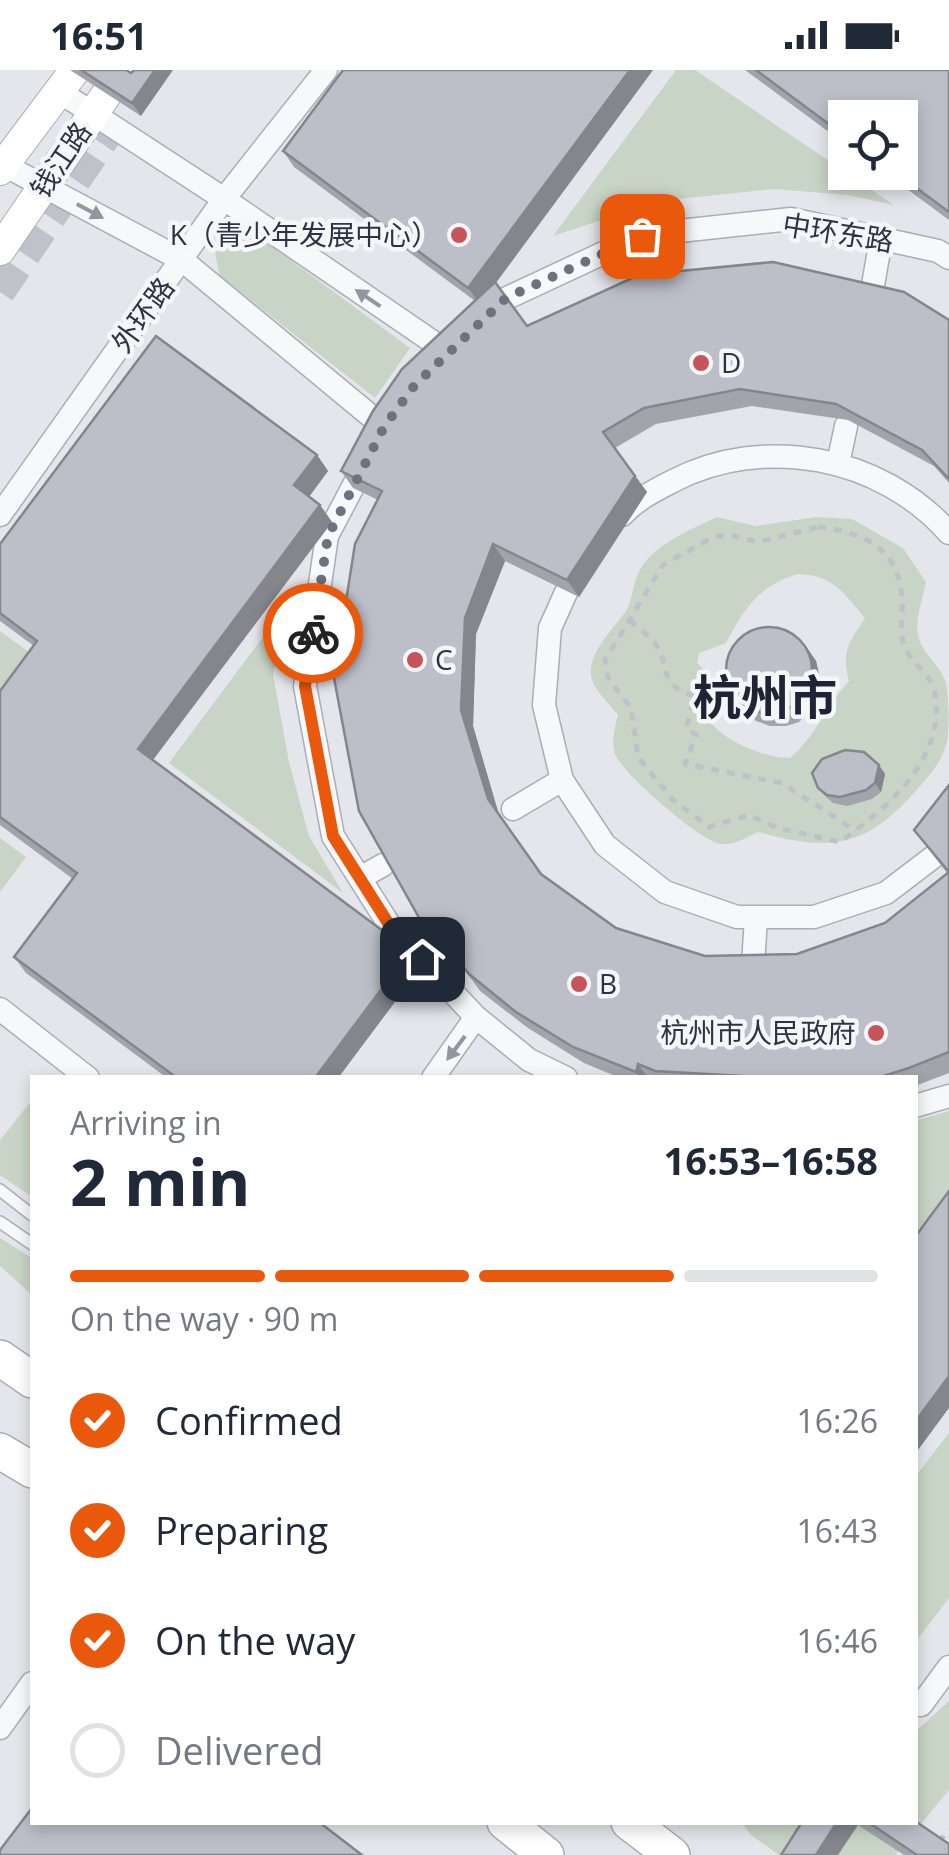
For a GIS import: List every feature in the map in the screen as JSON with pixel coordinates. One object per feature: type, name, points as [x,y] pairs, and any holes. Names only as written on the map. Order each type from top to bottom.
[{"type":"main road","name":"钱江路","points":[[0,250],[123,70]]},
{"type":"main road","name":"钱江路","points":[[2,168],[68,81]]},
{"type":"main road","points":[[0,1358],[30,1379]]},
{"type":"main road","points":[[0,1451],[30,1469]]},
{"type":"main road","points":[[509,1825],[546,1855]]},
{"type":"main road","points":[[633,1825],[672,1855]]},
{"type":"street","name":"外环路","points":[[0,514],[224,199],[326,70]]},
{"type":"street","points":[[68,81],[93,114],[224,199]]},
{"type":"street","points":[[2,168],[182,260],[389,420],[328,536],[305,686],[333,836],[390,926],[523,1068],[553,1075]]},
{"type":"street","name":"中环东路","points":[[224,199],[443,358],[506,298],[642,236],[791,219],[938,251],[949,258]]},
{"type":"street","points":[[872,291],[881,239]]},
{"type":"street","points":[[838,464],[846,426]]},
{"type":"street","points":[[949,533],[926,506],[858,468],[782,454],[704,465],[636,501],[582,557],[550,628],[544,705],[562,780],[605,845],[665,892],[738,917],[814,917],[886,893],[949,844]]},
{"type":"street","points":[[513,809],[562,780]]},
{"type":"street","points":[[360,878],[383,865]]},
{"type":"street","points":[[753,966],[756,917]]},
{"type":"street","points":[[0,1009],[84,1075]]},
{"type":"street","points":[[435,1075],[476,1016]]},
{"type":"street","points":[[918,1105],[949,1096]]},
{"type":"street","points":[[918,1703],[949,1666]]},
{"type":"street","points":[[0,1728],[30,1686]]},
{"type":"lane","points":[[0,1190],[30,1213]]},
{"type":"lane","points":[[0,1222],[30,1243]]},
{"type":"path","points":[[818,527],[839,530],[889,554],[899,576],[902,638],[907,656],[934,684],[940,714],[932,752],[915,776],[885,809],[856,831],[840,842],[778,828],[749,815],[709,828],[673,800],[638,757],[631,708],[608,678],[605,660],[663,565],[715,536],[758,542],[818,527]]},
{"type":"path","points":[[630,620],[656,644],[664,673],[680,692],[695,696],[686,728],[696,736],[685,764],[782,783],[856,831]]},
{"type":"path","points":[[930,1855],[949,1829]]},
{"type":"green space","points":[[676,70],[695,70],[828,160],[828,190],[872,190],[894,205],[848,195],[773,189],[659,201],[553,236]]},
{"type":"green space","points":[[251,231],[410,348],[375,398],[220,276],[215,254],[227,235]]},
{"type":"green space","points":[[717,517],[755,526],[817,517],[852,519],[903,548],[926,582],[917,628],[923,647],[945,680],[947,742],[920,786],[866,833],[829,843],[758,832],[721,844],[697,832],[663,805],[615,754],[613,739],[618,715],[594,685],[591,675],[595,655],[628,607],[638,573],[647,559],[675,538]],"holes":[[[810,575],[837,587],[865,618],[848,648],[849,681],[799,749],[790,758],[780,757],[745,747],[715,727],[707,713],[712,694],[704,689],[706,674],[697,663],[699,653],[726,643],[763,592],[784,579]]]},
{"type":"green space","points":[[289,602],[273,674],[289,762],[309,836],[343,893],[169,763]]},
{"type":"green space","points":[[0,631],[33,655],[0,701]]},
{"type":"green space","points":[[0,838],[26,857],[0,892]]},
{"type":"green space","points":[[30,1102],[30,1196],[0,1175],[0,1140]]},
{"type":"green space","points":[[949,1111],[949,1213],[918,1254],[918,1120]]},
{"type":"green space","points":[[0,1238],[30,1257],[30,1293],[0,1266]]},
{"type":"green space","points":[[949,1433],[949,1598],[918,1639],[918,1473]]},
{"type":"green space","points":[[949,1701],[949,1790],[895,1855],[779,1855],[744,1825],[918,1825],[918,1729]]},
{"type":"building","points":[[81,70],[131,73],[155,70],[132,103]]},
{"type":"building","name":"K（青少年发展中心）","points":[[343,70],[630,70],[468,288],[283,151]]},
{"type":"building","points":[[756,70],[949,70],[949,212],[918,189],[918,100],[828,100],[828,123]]},
{"type":"building","points":[[773,262],[904,292],[949,320],[949,479],[922,450],[836,404],[740,389],[644,408],[603,432],[635,476],[567,580],[493,544],[465,618],[461,710],[488,799],[541,874],[616,928],[705,956],[797,954],[885,923],[949,872],[949,1052],[909,1068],[887,1075],[725,1075],[655,1071],[638,1064],[636,1072],[573,1047],[516,1012],[469,974],[426,930],[359,811],[334,678],[355,544],[382,491],[341,471],[373,411],[402,369],[495,282],[527,326],[639,275]]},
{"type":"building","points":[[156,336],[317,455],[294,485],[320,505],[138,749],[410,951],[317,1075],[173,1075],[14,957],[77,873],[0,817],[0,691],[37,641],[0,613],[0,544]]},
{"type":"building","points":[[769,627],[793,634],[805,646],[812,670],[805,694],[793,706],[769,713],[745,706],[733,694],[726,670],[733,646],[745,634]]},
{"type":"building","points":[[845,750],[864,752],[879,765],[875,783],[866,790],[840,797],[827,795],[818,788],[812,773],[822,759]]},
{"type":"building","points":[[949,785],[949,872],[914,830]]},
{"type":"building","points":[[949,1191],[949,1376],[918,1418],[918,1233]]},
{"type":"building","points":[[30,1811],[30,1825],[323,1825],[362,1855],[0,1855]]},
{"type":"building","points":[[918,1823],[949,1844],[949,1855],[917,1855],[872,1825]]},
{"type":"building","points":[[800,1825],[835,1825],[816,1855],[781,1855]]},
{"type":"tunnel","points":[[0,292],[151,70]]},
{"type":"way so far","points":[[313,633],[328,536],[384,427],[414,386],[506,298],[642,236]]},
{"type":"place","name":"K（青少年发展中心）","points":[[459,235]]},
{"type":"place","name":"D","points":[[701,363]]},
{"type":"place","name":"C","points":[[415,660]]},
{"type":"place","name":"B","points":[[579,984]]},
{"type":"place","name":"杭州市人民政府","points":[[876,1033]]},
{"type":"district","name":"杭州市","points":[[765,698]]},
{"type":"route","points":[[313,633],[305,686],[333,836],[390,926],[422,959]]}]
